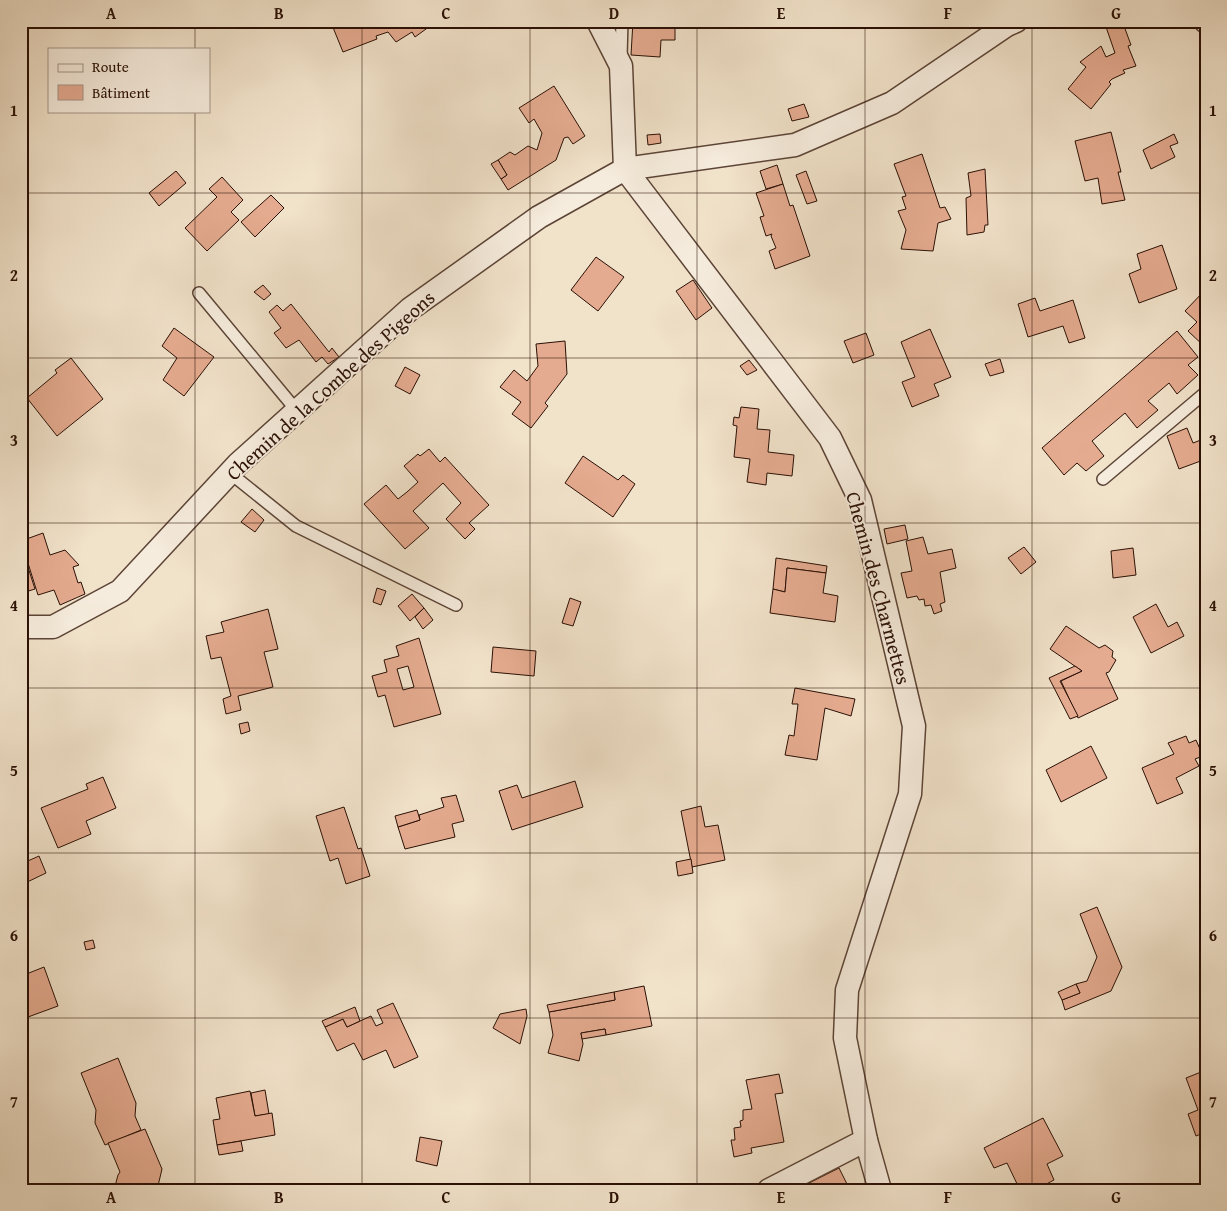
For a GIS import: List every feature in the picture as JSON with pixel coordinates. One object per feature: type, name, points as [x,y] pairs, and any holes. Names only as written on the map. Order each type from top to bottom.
[{"type":"street","points":[[598,21],[621,66],[625,169]]},
{"type":"street","name":"Chemin de la Combe des Pigeons","points":[[21,628],[53,627],[120,591],[230,474],[410,309],[539,217],[625,169],[795,145],[892,103],[1007,25],[1016,21]]},
{"type":"street","name":"Chemin des Charmettes","points":[[625,169],[830,438],[860,500],[914,726],[910,794],[847,990],[845,1038],[866,1140],[880,1190]]},
{"type":"street","points":[[769,1190],[866,1140]]},
{"type":"lane","points":[[621,66],[622,21]]},
{"type":"lane","points":[[199,293],[297,411]]},
{"type":"lane","points":[[1103,479],[1206,392]]},
{"type":"lane","points":[[230,474],[296,526],[456,605]]},
{"type":"building","points":[[342,21],[437,21],[415,37],[412,32],[396,42],[388,32],[376,36],[377,39],[343,52],[332,25]]},
{"type":"building","points":[[633,21],[675,21],[675,40],[661,40],[660,57],[631,55]]},
{"type":"building","points":[[1119,21],[1121,28],[1124,26],[1131,45],[1128,46],[1136,66],[1123,70],[1125,73],[1112,79],[1109,82],[1111,84],[1091,109],[1068,89],[1086,67],[1080,62],[1101,46],[1106,57],[1115,53],[1105,24]]},
{"type":"building","points":[[554,86],[585,136],[573,144],[568,137],[564,138],[556,160],[508,190],[501,179],[507,175],[498,160],[510,152],[515,155],[528,146],[537,150],[542,133],[534,119],[529,123],[519,108]]},
{"type":"building","points":[[804,104],[809,117],[792,121],[788,109]]},
{"type":"building","points":[[1111,132],[1121,172],[1118,172],[1125,200],[1102,204],[1098,178],[1085,181],[1075,141]]},
{"type":"building","points":[[660,134],[661,143],[648,145],[647,135]]},
{"type":"building","points":[[1174,134],[1178,143],[1170,146],[1175,157],[1151,169],[1143,150]]},
{"type":"building","points":[[922,154],[940,208],[945,207],[951,219],[938,223],[933,251],[901,249],[906,230],[898,211],[906,209],[902,197],[906,196],[894,164]]},
{"type":"building","points":[[498,160],[507,175],[501,179],[491,164]]},
{"type":"building","points":[[777,165],[783,184],[766,189],[760,171]]},
{"type":"building","points":[[985,169],[988,225],[985,225],[984,232],[967,235],[966,198],[971,196],[968,173]]},
{"type":"building","points":[[176,171],[186,183],[159,206],[149,193]]},
{"type":"building","points":[[806,171],[817,201],[807,204],[796,175]]},
{"type":"building","points":[[222,177],[243,200],[231,212],[239,220],[207,251],[185,228],[217,197],[209,189]]},
{"type":"building","points":[[783,184],[790,206],[793,205],[810,256],[775,269],[769,251],[776,248],[771,236],[772,234],[766,236],[760,217],[764,216],[756,193]]},
{"type":"building","points":[[271,195],[284,208],[255,237],[241,222]]},
{"type":"building","points":[[1162,245],[1177,289],[1139,303],[1129,274],[1141,269],[1137,254]]},
{"type":"building","points":[[596,257],[624,277],[598,311],[571,290]]},
{"type":"building","points":[[693,280],[712,308],[696,320],[676,291]]},
{"type":"building","points":[[263,285],[271,294],[264,300],[254,292]]},
{"type":"building","points":[[1206,289],[1205,347],[1188,331],[1197,322],[1185,311]]},
{"type":"building","points":[[1035,298],[1040,311],[1073,300],[1085,338],[1069,343],[1063,326],[1028,337],[1018,304]]},
{"type":"building","points":[[291,304],[329,352],[332,348],[339,357],[328,364],[322,357],[316,362],[299,340],[286,348],[274,333],[281,328],[269,312],[277,305],[283,311]]},
{"type":"building","points":[[174,328],[214,357],[184,396],[163,380],[177,358],[162,346]]},
{"type":"building","points":[[930,329],[951,377],[934,384],[939,396],[912,407],[902,382],[915,377],[901,342]]},
{"type":"building","points":[[1177,331],[1198,357],[1188,365],[1198,375],[1177,394],[1169,383],[1148,401],[1158,410],[1137,428],[1125,413],[1092,441],[1104,456],[1086,471],[1077,463],[1064,475],[1042,448]]},
{"type":"building","points":[[866,333],[874,355],[853,363],[844,341]]},
{"type":"building","points":[[565,341],[567,374],[545,403],[548,406],[531,428],[512,414],[521,402],[500,387],[514,370],[527,381],[538,366],[536,344]]},
{"type":"building","points":[[71,358],[103,399],[57,436],[27,398],[57,373],[55,370]]},
{"type":"building","points":[[1000,359],[1004,372],[990,376],[985,364]]},
{"type":"building","points":[[749,360],[757,370],[747,375],[740,366]]},
{"type":"building","points":[[405,367],[420,375],[410,394],[395,386]]},
{"type":"building","points":[[741,407],[759,409],[757,429],[770,430],[768,452],[794,455],[792,476],[767,473],[766,485],[747,482],[750,459],[734,457],[737,426],[733,425],[734,417],[739,418]]},
{"type":"building","points":[[1187,428],[1193,443],[1206,438],[1206,459],[1179,469],[1167,436]]},
{"type":"building","points":[[429,449],[440,462],[445,457],[489,505],[469,523],[475,529],[465,539],[446,519],[461,503],[443,483],[413,511],[429,528],[405,549],[364,504],[386,485],[398,499],[407,492],[418,482],[404,466],[418,454],[420,456]]},
{"type":"building","points":[[583,456],[618,480],[623,475],[635,484],[613,517],[565,483]]},
{"type":"building","points":[[252,509],[264,520],[255,532],[241,522]]},
{"type":"building","points":[[905,525],[908,539],[887,544],[884,529]]},
{"type":"building","points":[[43,533],[50,555],[65,550],[79,565],[73,567],[78,583],[81,582],[85,594],[60,605],[54,590],[38,595],[21,541]]},
{"type":"building","points":[[923,537],[928,554],[952,549],[956,568],[940,572],[945,602],[940,604],[942,611],[934,614],[931,605],[925,606],[924,599],[919,600],[917,596],[907,598],[901,573],[912,571],[906,541]]},
{"type":"building","points":[[1024,547],[1036,562],[1021,574],[1008,558]]},
{"type":"building","points":[[1133,548],[1136,575],[1113,578],[1111,551]]},
{"type":"building","points":[[25,558],[35,589],[22,593],[21,559]]},
{"type":"building","points":[[776,558],[827,566],[826,573],[787,568],[785,592],[773,589]]},
{"type":"building","points":[[787,568],[826,573],[823,593],[838,596],[835,622],[770,613],[773,589],[785,592]]},
{"type":"building","points":[[377,588],[386,591],[381,605],[373,602]]},
{"type":"building","points":[[412,594],[424,608],[410,621],[398,606]]},
{"type":"building","points":[[570,598],[581,602],[573,626],[562,623]]},
{"type":"building","points":[[1156,604],[1168,627],[1177,622],[1184,636],[1151,653],[1133,617]]},
{"type":"building","points":[[424,608],[433,620],[423,629],[415,617]]},
{"type":"building","points":[[268,609],[278,649],[264,652],[273,687],[238,696],[241,710],[226,714],[223,699],[231,696],[221,657],[211,659],[206,636],[224,632],[221,622]]},
{"type":"building","points":[[1066,626],[1099,648],[1105,645],[1113,651],[1112,657],[1116,660],[1109,672],[1106,673],[1118,699],[1078,718],[1061,681],[1082,671],[1050,649]]},
{"type":"building","points":[[419,638],[441,714],[394,727],[385,695],[378,697],[372,676],[387,672],[384,660],[399,656],[396,646]],"holes":[[[408,666],[414,687],[403,690],[397,669]]]},
{"type":"building","points":[[493,647],[536,651],[534,676],[491,672]]},
{"type":"building","points":[[1075,666],[1082,671],[1060,681],[1078,716],[1070,719],[1049,678]]},
{"type":"building","points":[[795,688],[855,699],[851,716],[825,708],[817,760],[785,755],[789,735],[794,736],[798,704],[792,704]]},
{"type":"building","points":[[248,722],[250,731],[241,734],[239,724]]},
{"type":"building","points":[[1186,736],[1189,743],[1196,740],[1203,756],[1195,759],[1199,766],[1176,778],[1183,793],[1157,804],[1142,768],[1174,754],[1168,743]]},
{"type":"building","points":[[1091,746],[1107,778],[1061,802],[1046,770]]},
{"type":"building","points":[[103,777],[116,808],[86,821],[91,834],[58,848],[41,808],[88,789],[86,784]]},
{"type":"building","points":[[575,781],[583,807],[512,830],[499,791],[517,785],[522,798]]},
{"type":"building","points":[[456,795],[464,821],[452,824],[455,837],[405,849],[398,827],[420,820],[419,815],[444,807],[441,798]]},
{"type":"building","points":[[701,806],[705,827],[718,825],[725,860],[692,867],[681,811]]},
{"type":"building","points":[[344,807],[358,849],[361,848],[370,876],[346,884],[338,858],[330,861],[316,816]]},
{"type":"building","points":[[417,810],[420,820],[398,827],[395,816]]},
{"type":"building","points":[[39,856],[46,873],[21,885],[21,864]]},
{"type":"building","points":[[691,859],[693,873],[678,876],[676,862]]},
{"type":"building","points":[[1097,907],[1122,967],[1111,991],[1065,1010],[1062,1000],[1080,993],[1076,984],[1087,981],[1097,957],[1080,914]]},
{"type":"building","points":[[93,940],[95,948],[86,950],[84,942]]},
{"type":"building","points":[[44,967],[58,1006],[28,1017],[25,1012],[21,1013],[21,971],[24,975]]},
{"type":"building","points":[[1076,984],[1080,993],[1062,1000],[1058,992]]},
{"type":"building","points":[[644,986],[652,1026],[606,1035],[605,1029],[581,1033],[583,1044],[579,1061],[548,1053],[553,1035],[549,1012],[615,1000],[614,992]]},
{"type":"building","points":[[614,992],[615,1000],[549,1012],[547,1005]]},
{"type":"building","points":[[393,1003],[418,1057],[394,1068],[386,1050],[363,1060],[354,1043],[337,1051],[325,1027],[343,1019],[347,1027],[371,1016],[376,1026],[383,1023],[377,1010]]},
{"type":"building","points":[[355,1007],[360,1021],[347,1027],[343,1019],[325,1027],[322,1021]]},
{"type":"building","points":[[526,1009],[527,1016],[520,1044],[493,1028],[500,1014]]},
{"type":"building","points":[[605,1029],[606,1035],[582,1039],[581,1033]]},
{"type":"building","points":[[118,1058],[136,1103],[135,1116],[141,1130],[105,1145],[95,1123],[96,1110],[81,1073]]},
{"type":"building","points":[[1206,1070],[1206,1132],[1196,1136],[1188,1114],[1198,1110],[1186,1078]]},
{"type":"building","points":[[779,1074],[783,1093],[775,1094],[784,1142],[751,1148],[752,1153],[734,1157],[731,1140],[735,1140],[734,1128],[741,1127],[740,1121],[743,1120],[743,1110],[752,1109],[746,1080]]},
{"type":"building","points":[[265,1090],[269,1114],[255,1116],[251,1093]]},
{"type":"building","points":[[250,1091],[255,1116],[272,1113],[275,1135],[217,1145],[213,1120],[220,1119],[216,1098]]},
{"type":"building","points":[[1043,1118],[1063,1156],[1047,1164],[1054,1180],[1035,1190],[1020,1190],[1007,1163],[994,1168],[984,1148]]},
{"type":"building","points":[[145,1129],[162,1169],[157,1190],[114,1190],[120,1172],[108,1143]]},
{"type":"building","points":[[420,1137],[442,1141],[437,1166],[416,1161]]},
{"type":"building","points":[[241,1141],[243,1151],[219,1155],[217,1145]]},
{"type":"building","points":[[839,1168],[850,1190],[795,1190]]}]
